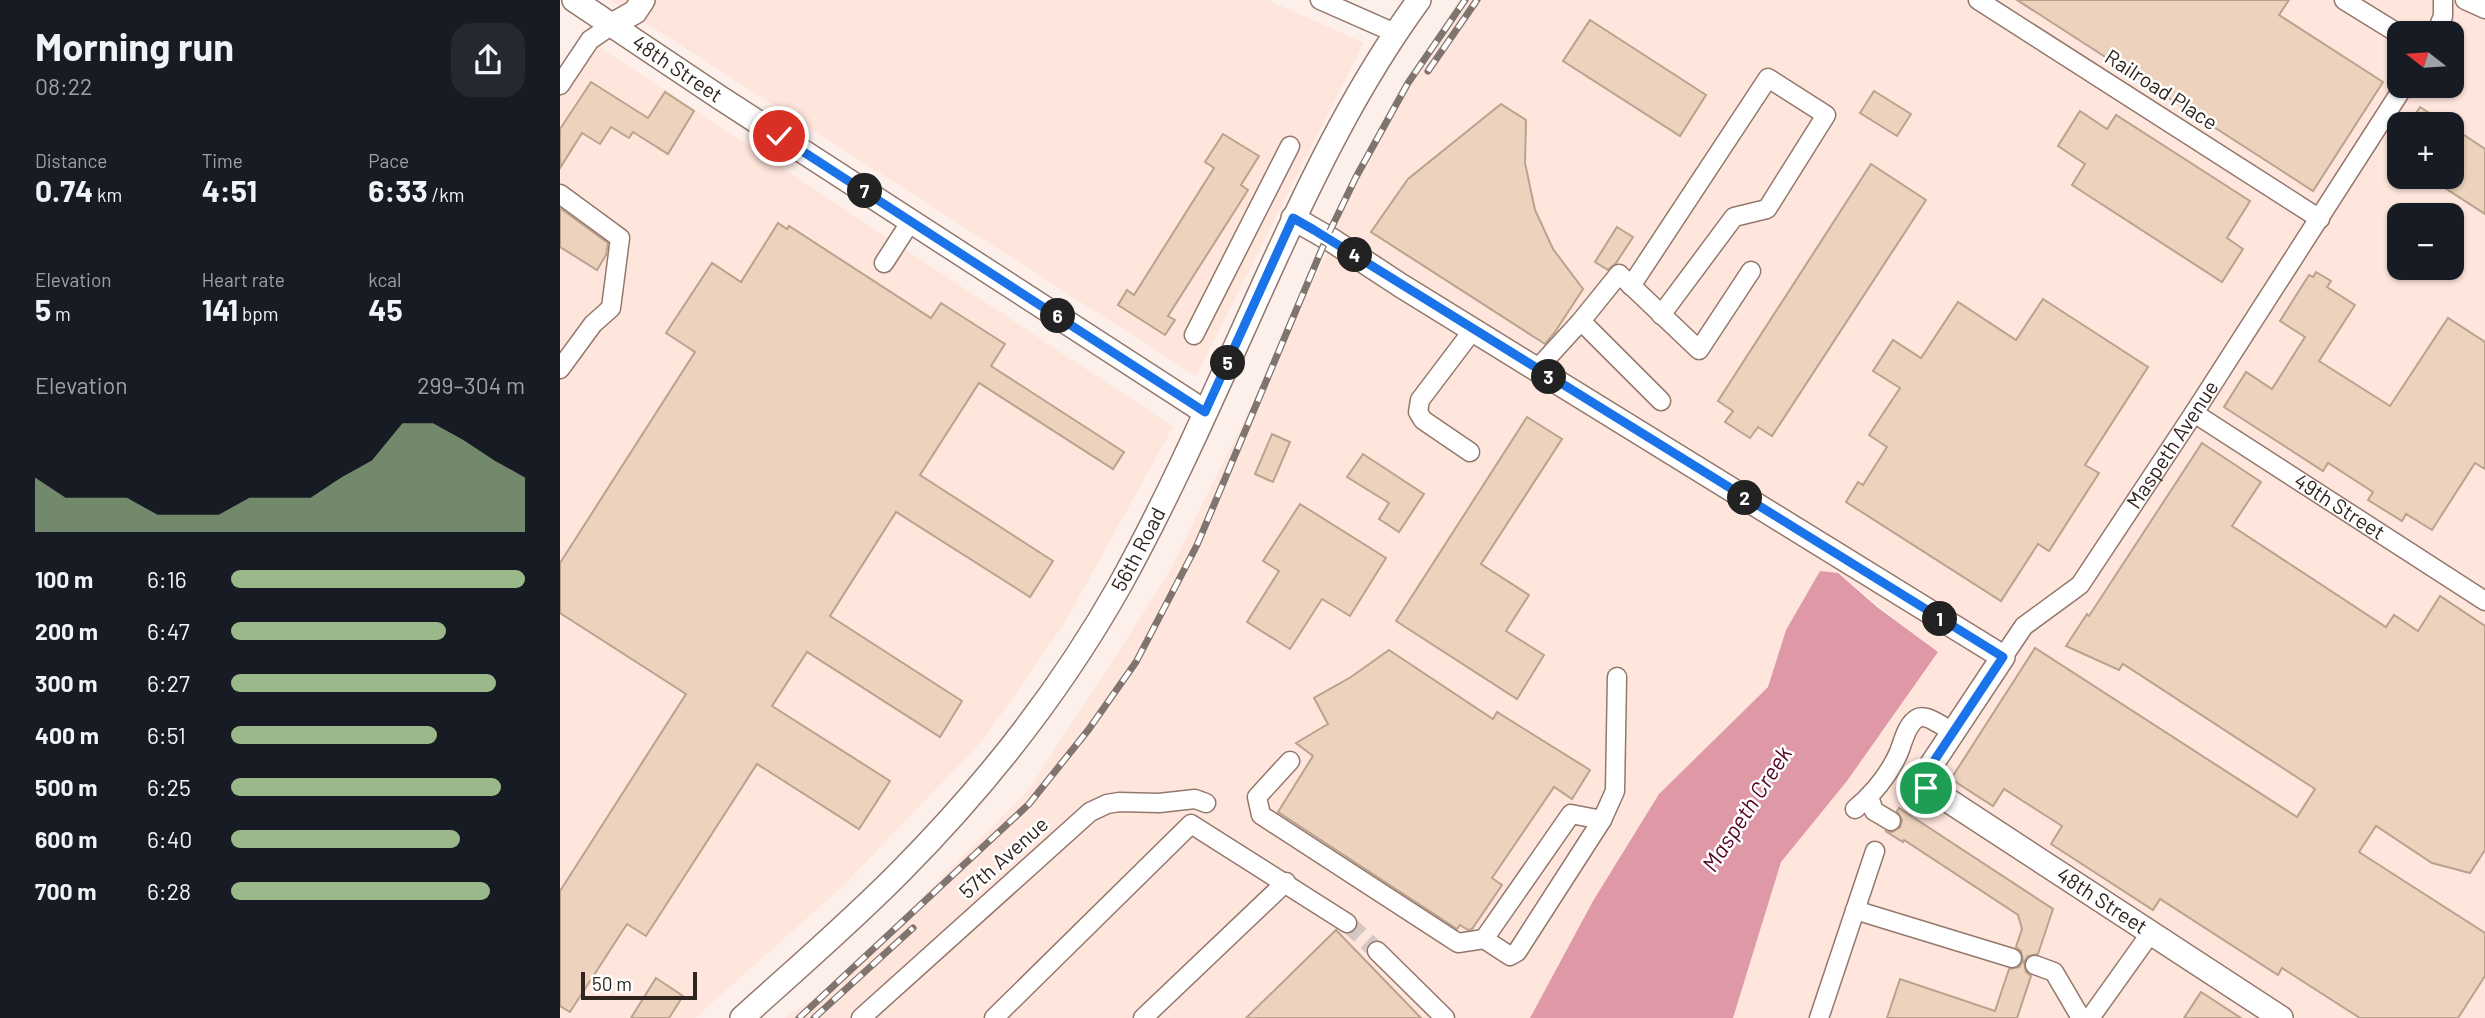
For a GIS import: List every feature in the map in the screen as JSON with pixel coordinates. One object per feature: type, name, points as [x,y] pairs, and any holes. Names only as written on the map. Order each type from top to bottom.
[{"type":"main road","name":"48th Street","points":[[574,0],[1205,412]]},
{"type":"main road","points":[[612,25],[635,12],[643,0]]},
{"type":"main road","name":"56th Road","points":[[742,1018],[900,872],[958,811],[1028,726],[1075,659],[1119,587],[1153,523],[1293,218],[1395,33],[1419,0]]},
{"type":"main road","points":[[1293,218],[2003,657]]},
{"type":"main road","name":"Maspeth Avenue","points":[[1923,784],[1922,779],[2003,657]]},
{"type":"main road","name":"48th Street","points":[[1923,784],[2281,1018]]},
{"type":"street","points":[[1320,0],[1395,33]]},
{"type":"street","name":"Railroad Place","points":[[1978,0],[2320,219]]},
{"type":"street","points":[[2344,0],[2387,27]]},
{"type":"street","points":[[2441,21],[2443,0]]},
{"type":"street","points":[[2465,0],[2485,9]]},
{"type":"street","points":[[560,85],[590,40],[612,25]]},
{"type":"street","points":[[1631,286],[1768,78],[1826,114],[1767,209],[1734,217],[1661,315]]},
{"type":"street","name":"Maspeth Avenue","points":[[2003,657],[2024,626],[2080,585],[2396,98]]},
{"type":"street","points":[[1194,335],[1290,146]]},
{"type":"street","points":[[560,194],[620,238],[611,308],[593,324],[560,369]]},
{"type":"street","points":[[884,263],[911,221]]},
{"type":"street","points":[[1537,369],[1619,274],[1699,350],[1751,271]]},
{"type":"street","points":[[1581,321],[1661,401]]},
{"type":"street","points":[[1470,452],[1423,420],[1418,412],[1420,400],[1473,330]]},
{"type":"street","name":"49th Street","points":[[2194,413],[2485,601]]},
{"type":"street","points":[[1290,761],[1256,797],[1261,815],[1458,943],[1484,939],[1510,956],[1517,952],[1602,820],[1615,790],[1617,677]]},
{"type":"street","points":[[1855,810],[1879,786],[1897,756],[1911,724],[1917,718],[1925,718],[1953,732]]},
{"type":"street","points":[[1869,797],[1874,811],[1891,821]]},
{"type":"street","name":"57th Avenue","points":[[861,1018],[1090,812],[1119,802],[1159,803],[1195,799],[1206,803]]},
{"type":"street","points":[[1484,939],[1571,814],[1602,820]]},
{"type":"street","points":[[994,1018],[1191,824],[1347,923]]},
{"type":"street","points":[[1819,1018],[1875,851]]},
{"type":"street","points":[[1143,1018],[1286,882]]},
{"type":"street","points":[[1855,910],[2012,958]]},
{"type":"street","points":[[2090,1018],[2150,934]]},
{"type":"street","points":[[1377,951],[1445,1018]]},
{"type":"street","points":[[2035,965],[2054,972],[2081,1018]]},
{"type":"shaded area","points":[[610,0],[1268,0],[1364,43],[1196,376]]},
{"type":"shaded area","points":[[1458,0],[2485,0],[2485,1018],[1733,1018],[1781,862],[1938,653],[1838,573],[1820,571],[1786,630],[1768,687],[1659,794],[1593,901],[1530,1018],[785,1018],[838,982],[1029,789],[1166,578],[1333,241],[1327,237],[1373,144]]},
{"type":"shaded area","points":[[590,40],[1173,427],[1064,624],[983,740],[844,885],[695,1018],[560,1018],[560,85]]},
{"type":"water","name":"Maspeth Creek","points":[[1820,571],[1838,573],[1877,607],[1938,652],[1847,781],[1781,862],[1733,1018],[1530,1018],[1593,901],[1659,794],[1768,687],[1786,630]]},
{"type":"building","points":[[2017,0],[2289,0],[2279,15],[2383,82],[2313,191]]},
{"type":"building","points":[[1590,20],[1706,95],[1680,136],[1563,61]]},
{"type":"building","points":[[591,82],[648,118],[665,92],[694,111],[668,154],[633,132],[629,138],[611,127],[600,144],[582,133],[560,168],[560,129]]},
{"type":"building","points":[[1874,91],[1911,114],[1897,136],[1860,113]]},
{"type":"building","points":[[1501,104],[1526,120],[1525,163],[1535,210],[1553,249],[1583,289],[1545,344],[1371,232],[1408,179]]},
{"type":"building","points":[[2080,111],[2107,129],[2116,115],[2250,201],[2227,238],[2243,249],[2222,282],[2072,185],[2085,164],[2058,146]]},
{"type":"building","points":[[1223,134],[1259,156],[1241,185],[1248,190],[1168,316],[1175,320],[1165,335],[1118,305],[1127,290],[1134,295],[1214,168],[1205,162]]},
{"type":"building","points":[[2464,135],[2485,149],[2485,214],[2446,189],[2464,189]]},
{"type":"building","points":[[1871,164],[1926,200],[1772,436],[1758,427],[1750,438],[1725,422],[1733,411],[1718,401]]},
{"type":"building","points":[[560,208],[608,243],[606,255],[597,270],[560,247]]},
{"type":"building","points":[[778,223],[787,229],[789,226],[931,318],[941,303],[1005,344],[991,366],[1124,452],[1113,469],[979,383],[920,475],[1053,561],[1030,597],[896,512],[830,616],[962,701],[940,737],[807,652],[772,706],[890,781],[859,829],[757,764],[646,936],[627,924],[570,1012],[560,1006],[560,891],[686,694],[560,613],[560,563],[695,352],[666,333],[712,263],[741,282]]},
{"type":"building","points":[[1617,227],[1633,237],[1616,263],[1608,270],[1595,262]]},
{"type":"building","points":[[2316,272],[2331,281],[2327,287],[2355,305],[2319,361],[2390,406],[2448,318],[2485,342],[2485,469],[2475,463],[2432,530],[2406,514],[2402,521],[2368,500],[2373,492],[2328,463],[2323,471],[2224,407],[2246,372],[2272,389],[2305,337],[2280,321],[2309,275],[2313,277]]},
{"type":"building","points":[[2043,299],[2148,367],[2085,465],[2099,473],[2049,551],[2038,544],[2001,601],[1846,502],[1858,482],[1863,485],[1887,447],[1869,435],[1900,388],[1873,371],[1893,340],[1921,358],[1958,302],[2016,340]]},
{"type":"building","points":[[1527,417],[1562,439],[1481,564],[1529,595],[1506,631],[1544,655],[1517,699],[1396,621]]},
{"type":"building","points":[[1272,434],[1290,442],[1273,482],[1255,474]]},
{"type":"building","points":[[2202,443],[2261,482],[2232,526],[2386,627],[2394,615],[2418,631],[2440,596],[2485,626],[2485,850],[2470,873],[2432,863],[2376,826],[2359,852],[2485,933],[2485,976],[2458,1018],[2360,1018],[2282,968],[2278,975],[2160,899],[2153,910],[2051,844],[2062,826],[2004,789],[1993,806],[1951,779],[2035,648],[2297,817],[2315,789],[2123,664],[2119,670],[2066,646],[2087,614],[2089,616]]},
{"type":"building","points":[[1363,454],[1424,494],[1399,532],[1379,519],[1389,503],[1347,477]]},
{"type":"building","points":[[1300,504],[1386,558],[1350,616],[1322,599],[1290,649],[1247,622],[1279,571],[1263,561]]},
{"type":"building","points":[[1389,650],[1493,719],[1497,712],[1590,770],[1572,799],[1554,787],[1492,878],[1502,885],[1472,929],[1468,930],[1460,925],[1457,929],[1278,812],[1313,756],[1296,743],[1328,724],[1314,698],[1351,677]]},
{"type":"building","points":[[1899,808],[2053,909],[2038,954],[2028,956],[2024,962],[2026,972],[2031,976],[2017,1018],[1887,1018],[1900,979],[1995,1011],[2009,969],[2019,967],[2023,961],[2021,951],[2016,947],[2022,929],[2018,915],[1904,840],[1903,842],[1885,831],[1892,832],[1900,827],[1902,820],[1897,811]]},
{"type":"building","points":[[1336,930],[1421,1018],[1246,1018]]},
{"type":"building","points":[[656,978],[683,996],[669,1018],[631,1018]]},
{"type":"building","points":[[2201,992],[2241,1018],[2184,1018]]},
{"type":"tunnel","points":[[1347,923],[1377,951]]},
{"type":"railway","points":[[799,1018],[1029,804],[1089,729],[1136,662],[1197,545],[1327,237],[1356,177],[1408,83],[1465,0]]},
{"type":"railway","points":[[1428,71],[1477,0]]},
{"type":"railway","points":[[814,1018],[913,928]]},
{"type":"route","points":[[779,136],[1205,412],[1293,218],[2003,657],[1922,779],[1926,788]]}]
